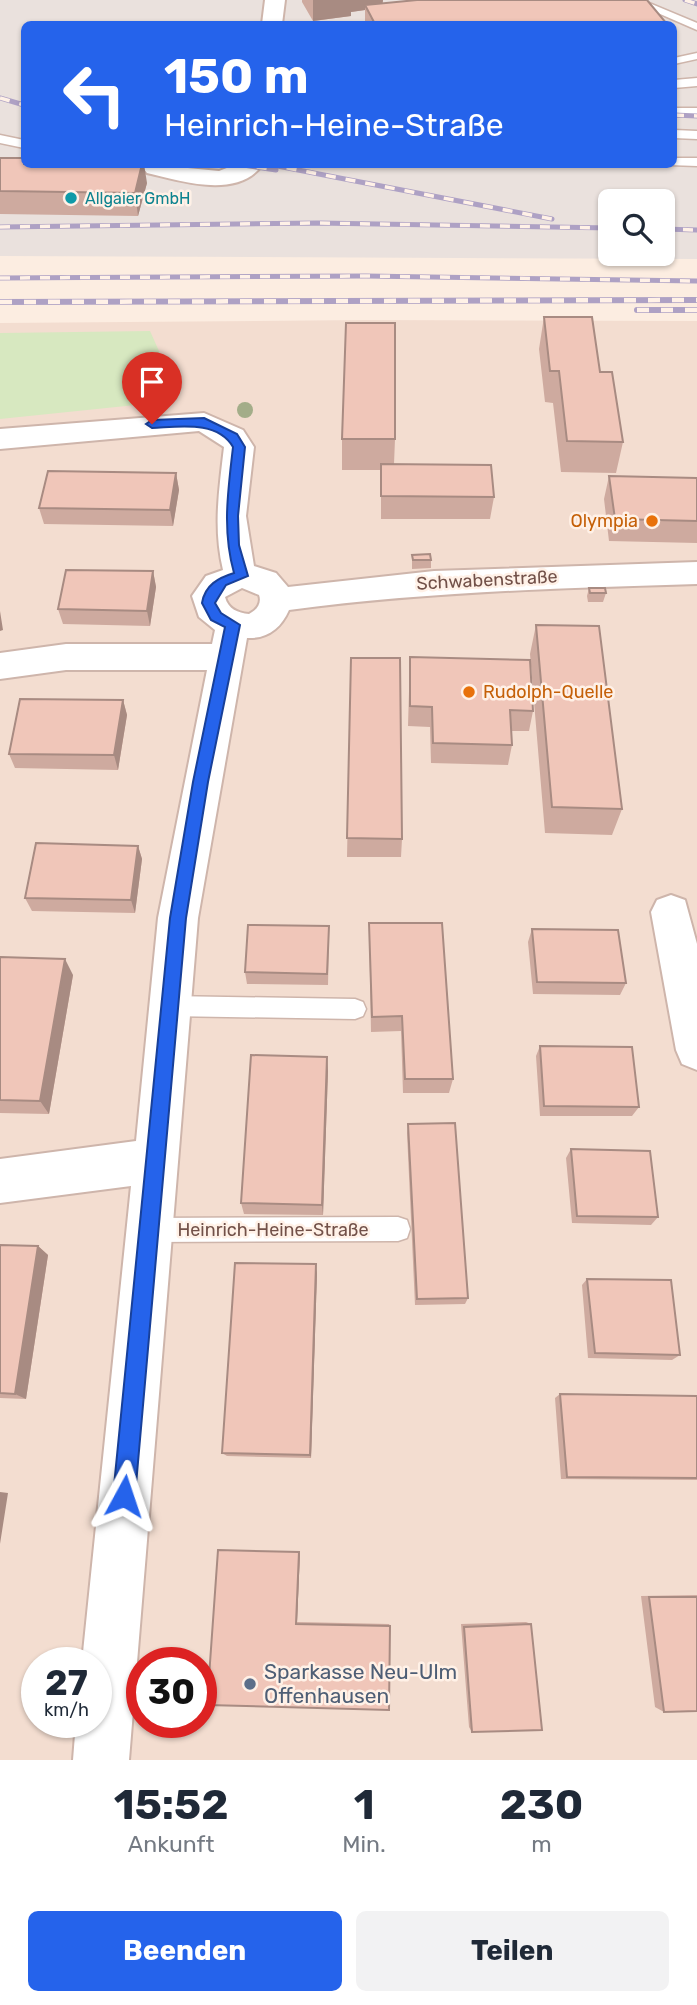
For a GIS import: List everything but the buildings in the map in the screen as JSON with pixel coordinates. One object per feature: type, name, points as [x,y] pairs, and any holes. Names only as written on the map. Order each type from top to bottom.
[{"type":"street","points":[[272,21],[275,0]]},
{"type":"street","points":[[157,168],[215,179],[242,174],[248,168]]},
{"type":"street","points":[[0,439],[152,424],[204,422],[233,437],[239,447],[231,516],[233,545],[241,576]]},
{"type":"street","name":"Schwabenstraße","points":[[277,600],[371,586],[543,576],[697,573]]},
{"type":"street","points":[[0,666],[230,641],[271,615],[277,600],[271,585],[252,576],[241,576],[222,582],[210,595],[208,603],[230,641],[191,836],[178,918],[101,1760]]},
{"type":"street","points":[[671,912],[697,1050]]},
{"type":"street","points":[[0,1181],[154,1161]]},
{"type":"lane","points":[[633,0],[697,27]]},
{"type":"lane","points":[[677,60],[697,56]]},
{"type":"lane","points":[[677,85],[697,82]]},
{"type":"lane","points":[[677,112],[697,112]]},
{"type":"lane","points":[[677,134],[697,135]]},
{"type":"lane","points":[[0,139],[21,143]]},
{"type":"lane","points":[[677,162],[697,162]]},
{"type":"lane","points":[[169,1006],[355,1009]]},
{"type":"lane","name":"Heinrich-Heine-Straße","points":[[148,1230],[398,1229]]},
{"type":"shaded area","points":[[0,0],[697,0],[697,259],[675,259],[675,189],[598,189],[598,259],[0,256]]},
{"type":"shaded area","points":[[697,321],[697,1760],[0,1760],[0,323]]},
{"type":"green space","points":[[150,331],[177,391],[155,403],[0,419],[0,333]]},
{"type":"railway","points":[[685,0],[697,4]]},
{"type":"railway","points":[[0,98],[21,104]]},
{"type":"railway","points":[[677,115],[697,116]]},
{"type":"railway","points":[[263,168],[276,170]]},
{"type":"railway","points":[[288,168],[552,219]]},
{"type":"railway","points":[[0,227],[318,223],[598,228]]},
{"type":"railway","points":[[675,229],[697,230]]},
{"type":"railway","points":[[0,278],[366,276],[697,281]]},
{"type":"railway","points":[[0,302],[697,300]]},
{"type":"railway","points":[[637,310],[697,310]]},
{"type":"place","name":"Allgaier GmbH","points":[[71,198]]},
{"type":"place","name":"Olympia","points":[[652,521]]},
{"type":"place","name":"Rudolph-Quelle","points":[[469,692]]},
{"type":"place","name":"Sparkasse Neu-Ulm Offenhausen","points":[[250,1684]]},
{"type":"route","points":[[124,1496],[178,918],[201,782],[233,625],[215,617],[208,603],[210,595],[222,582],[241,576],[233,545],[231,516],[239,447],[233,437],[204,422],[152,424]]}]
